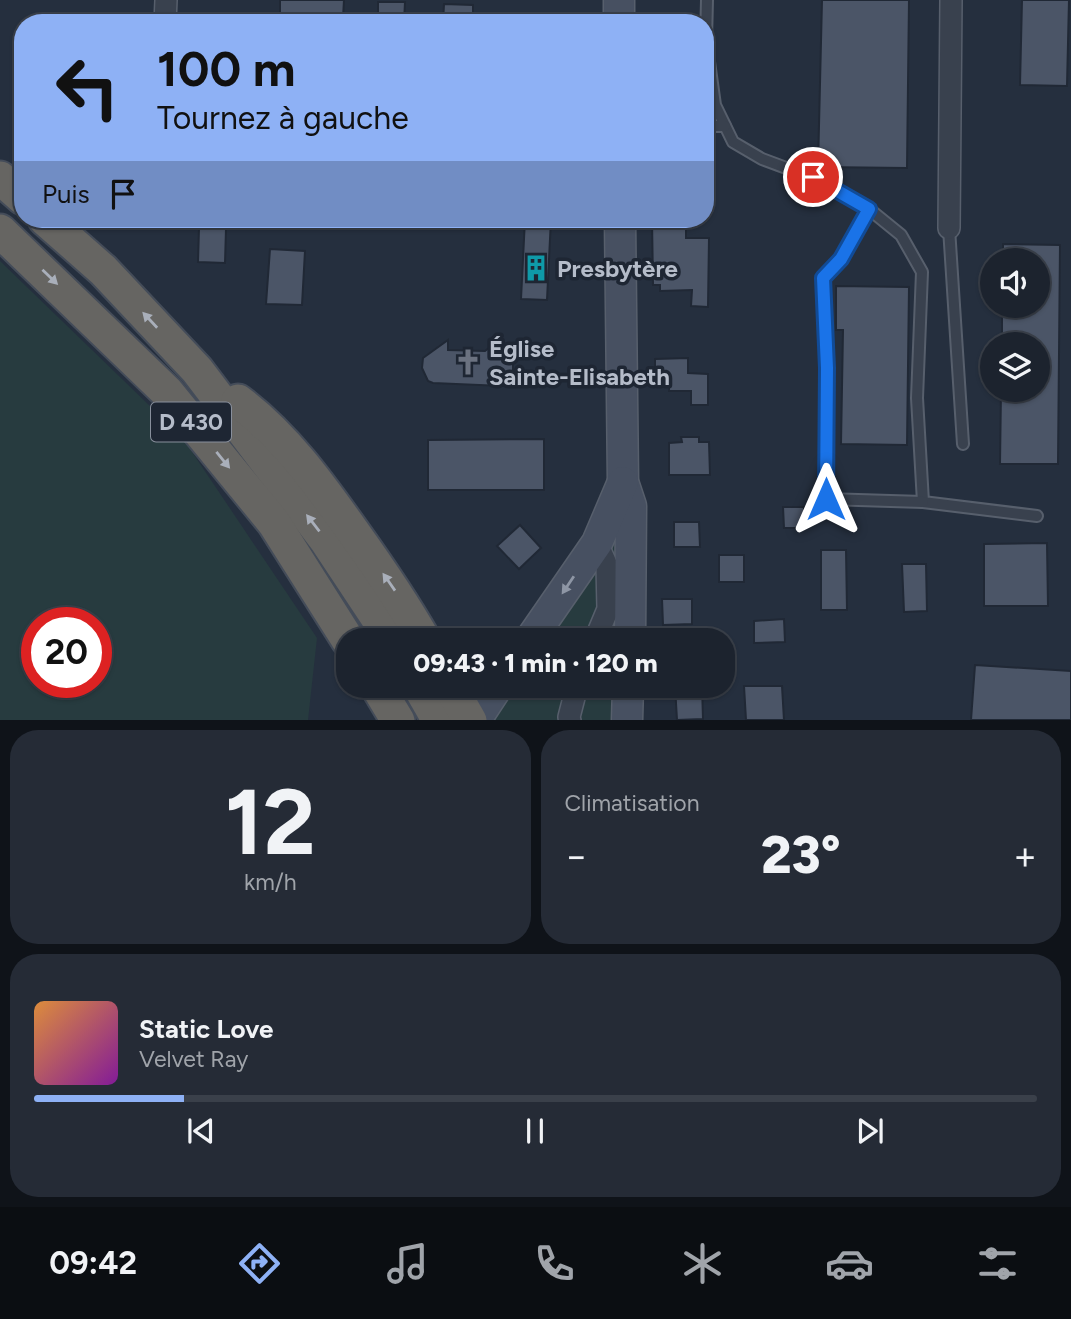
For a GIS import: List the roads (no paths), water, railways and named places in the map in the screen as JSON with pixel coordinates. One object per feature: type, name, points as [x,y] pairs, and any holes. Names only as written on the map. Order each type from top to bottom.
[{"type":"highway","points":[[0,178],[14,190]]},
{"type":"highway","name":"D 430","points":[[56,228],[103,270],[197,370],[325,539],[384,628]]},
{"type":"highway","name":"D 430","points":[[0,231],[167,392],[274,523],[340,628]]},
{"type":"highway","points":[[197,370],[253,413],[314,476],[399,597],[417,628]]},
{"type":"highway","points":[[384,698],[398,720]]},
{"type":"highway","points":[[426,698],[439,720]]},
{"type":"main road","points":[[620,228],[623,482],[631,506],[630,628]]},
{"type":"main road","points":[[538,628],[597,543],[623,482]]},
{"type":"main road","points":[[627,720],[628,698]]},
{"type":"street","points":[[949,228],[951,0]]},
{"type":"street","points":[[597,543],[607,566],[608,609],[600,628]]},
{"type":"street","points":[[570,720],[574,698]]},
{"type":"lane","points":[[714,97],[733,142],[762,159],[813,177],[869,209],[901,235],[922,272],[918,398],[923,502]]},
{"type":"lane","points":[[714,126],[725,126]]},
{"type":"lane","points":[[869,209],[841,259],[823,278],[827,368],[826,499],[923,502],[1037,516]]},
{"type":"lane","points":[[949,228],[963,444]]},
{"type":"place","name":"Presbytère","points":[[536,268]]},
{"type":"place","name":"Église Sainte-Elisabeth","points":[[468,362]]}]
